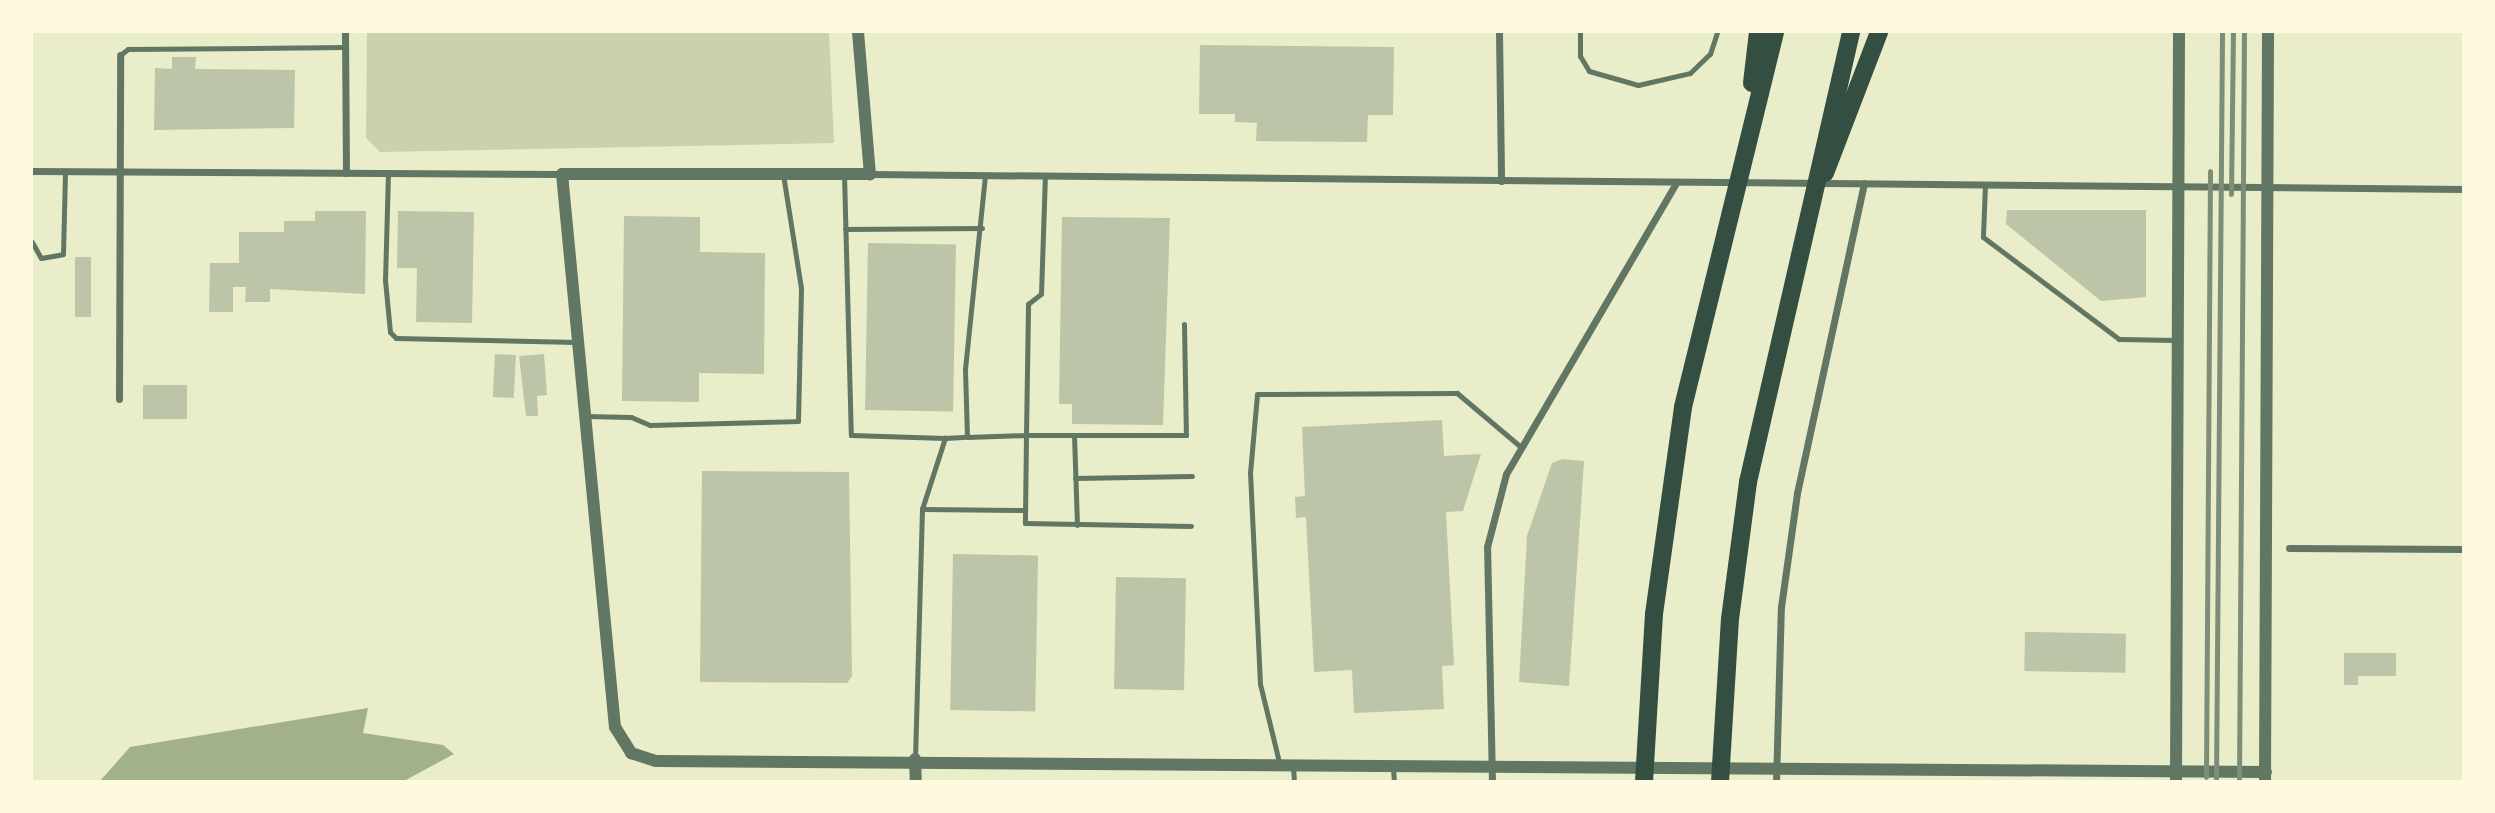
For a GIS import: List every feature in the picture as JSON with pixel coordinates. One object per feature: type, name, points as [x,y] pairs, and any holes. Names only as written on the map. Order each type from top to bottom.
[{"type":"highway","points":[[1742,156],[1758,32]]},
{"type":"highway","points":[[1644,782],[1645,733],[1672,475],[1727,217],[1775,32]]},
{"type":"highway","points":[[1827,155],[1851,32]]},
{"type":"highway","points":[[1720,782],[1721,733],[1748,482],[1806,218],[1827,155],[1878,32]]},
{"type":"street","points":[[345,32],[346,173]]},
{"type":"street","points":[[858,32],[870,174]]},
{"type":"street","points":[[1499,32],[1500,181]]},
{"type":"street","points":[[2176,776],[2179,32]]},
{"type":"street","points":[[562,174],[615,727],[631,753],[656,761],[915,759],[1393,768],[1492,776],[1776,768],[2265,777],[2267,32]]},
{"type":"street","points":[[118,399],[120,55]]},
{"type":"street","points":[[32,171],[870,174],[2463,189]]},
{"type":"street","points":[[1492,776],[1487,547],[1506,474],[1676,183]]},
{"type":"street","points":[[1776,782],[1781,607],[1797,493],[1864,183]]},
{"type":"street","points":[[2289,548],[2463,550]]},
{"type":"street","points":[[915,759],[916,782]]},
{"type":"lane","points":[[1580,32],[1580,56],[1589,71],[1639,85],[1690,74],[1710,54],[1717,32]]},
{"type":"lane","points":[[120,55],[128,49],[345,47]]},
{"type":"lane","points":[[32,242],[41,258],[63,254],[65,171]]},
{"type":"lane","points":[[387,173],[385,279],[390,332],[396,338],[578,342]]},
{"type":"lane","points":[[585,416],[650,425],[798,421],[801,288],[783,174]]},
{"type":"lane","points":[[844,174],[851,435],[945,438],[1186,435],[1184,324]]},
{"type":"lane","points":[[967,437],[965,369],[982,228],[985,175]]},
{"type":"lane","points":[[1045,176],[1041,293],[1028,304],[1025,523],[1192,526]]},
{"type":"lane","points":[[1984,184],[1983,237],[2119,340],[2179,340]]},
{"type":"lane","points":[[845,229],[982,228]]},
{"type":"lane","points":[[1294,782],[1286,766],[1261,684],[1250,473],[1257,394],[1457,393],[1521,447]]},
{"type":"lane","points":[[1074,435],[1077,525]]},
{"type":"lane","points":[[915,759],[922,509],[945,438]]},
{"type":"lane","points":[[1075,478],[1192,476]]},
{"type":"lane","points":[[922,509],[1025,510]]},
{"type":"lane","points":[[1393,768],[1394,782]]},
{"type":"shaded area","points":[[367,32],[829,32],[834,143],[380,152],[366,138]]},
{"type":"shaded area","points":[[368,708],[363,733],[443,745],[454,754],[404,781],[100,781],[130,747]]},
{"type":"building","points":[[1200,45],[1394,47],[1393,115],[1368,115],[1367,142],[1256,141],[1257,123],[1235,122],[1235,114],[1199,114]]},
{"type":"building","points":[[172,57],[196,57],[195,69],[295,70],[294,128],[154,130],[155,68],[172,69]]},
{"type":"building","points":[[2007,210],[2146,210],[2146,297],[2101,301],[2006,224]]},
{"type":"building","points":[[315,211],[366,211],[365,294],[270,289],[270,302],[245,302],[246,287],[233,287],[233,312],[209,312],[210,263],[239,263],[239,232],[284,232],[284,221],[315,221]]},
{"type":"building","points":[[398,211],[474,212],[472,323],[416,322],[417,268],[397,268]]},
{"type":"building","points":[[624,216],[700,217],[700,252],[765,253],[764,374],[699,373],[699,402],[622,401]]},
{"type":"building","points":[[1062,217],[1170,218],[1163,425],[1072,424],[1072,404],[1059,404]]},
{"type":"building","points":[[868,243],[956,245],[953,412],[865,410]]},
{"type":"building","points":[[75,257],[91,257],[91,317],[75,317]]},
{"type":"building","points":[[495,354],[516,355],[514,398],[493,397]]},
{"type":"building","points":[[544,354],[547,395],[537,396],[538,416],[526,416],[519,356]]},
{"type":"building","points":[[143,385],[187,385],[187,419],[143,419]]},
{"type":"building","points":[[1442,420],[1444,456],[1481,454],[1463,511],[1446,512],[1454,665],[1442,666],[1444,709],[1354,713],[1352,670],[1314,672],[1306,517],[1296,518],[1295,497],[1305,496],[1302,427]]},
{"type":"building","points":[[1562,459],[1584,461],[1569,686],[1519,682],[1527,536],[1552,463]]},
{"type":"building","points":[[702,471],[849,472],[852,676],[847,683],[700,682]]},
{"type":"building","points":[[953,554],[1038,555],[1035,711],[950,710]]},
{"type":"building","points":[[1116,577],[1186,578],[1184,690],[1114,689]]},
{"type":"building","points":[[2025,632],[2126,634],[2125,673],[2024,671]]},
{"type":"building","points":[[2344,653],[2396,653],[2396,676],[2358,676],[2358,685],[2344,685]]},
{"type":"railway","points":[[2216,782],[2222,32]]},
{"type":"railway","points":[[2231,194],[2233,32]]},
{"type":"railway","points":[[2239,782],[2244,32]]},
{"type":"railway","points":[[2206,777],[2210,171]]}]
